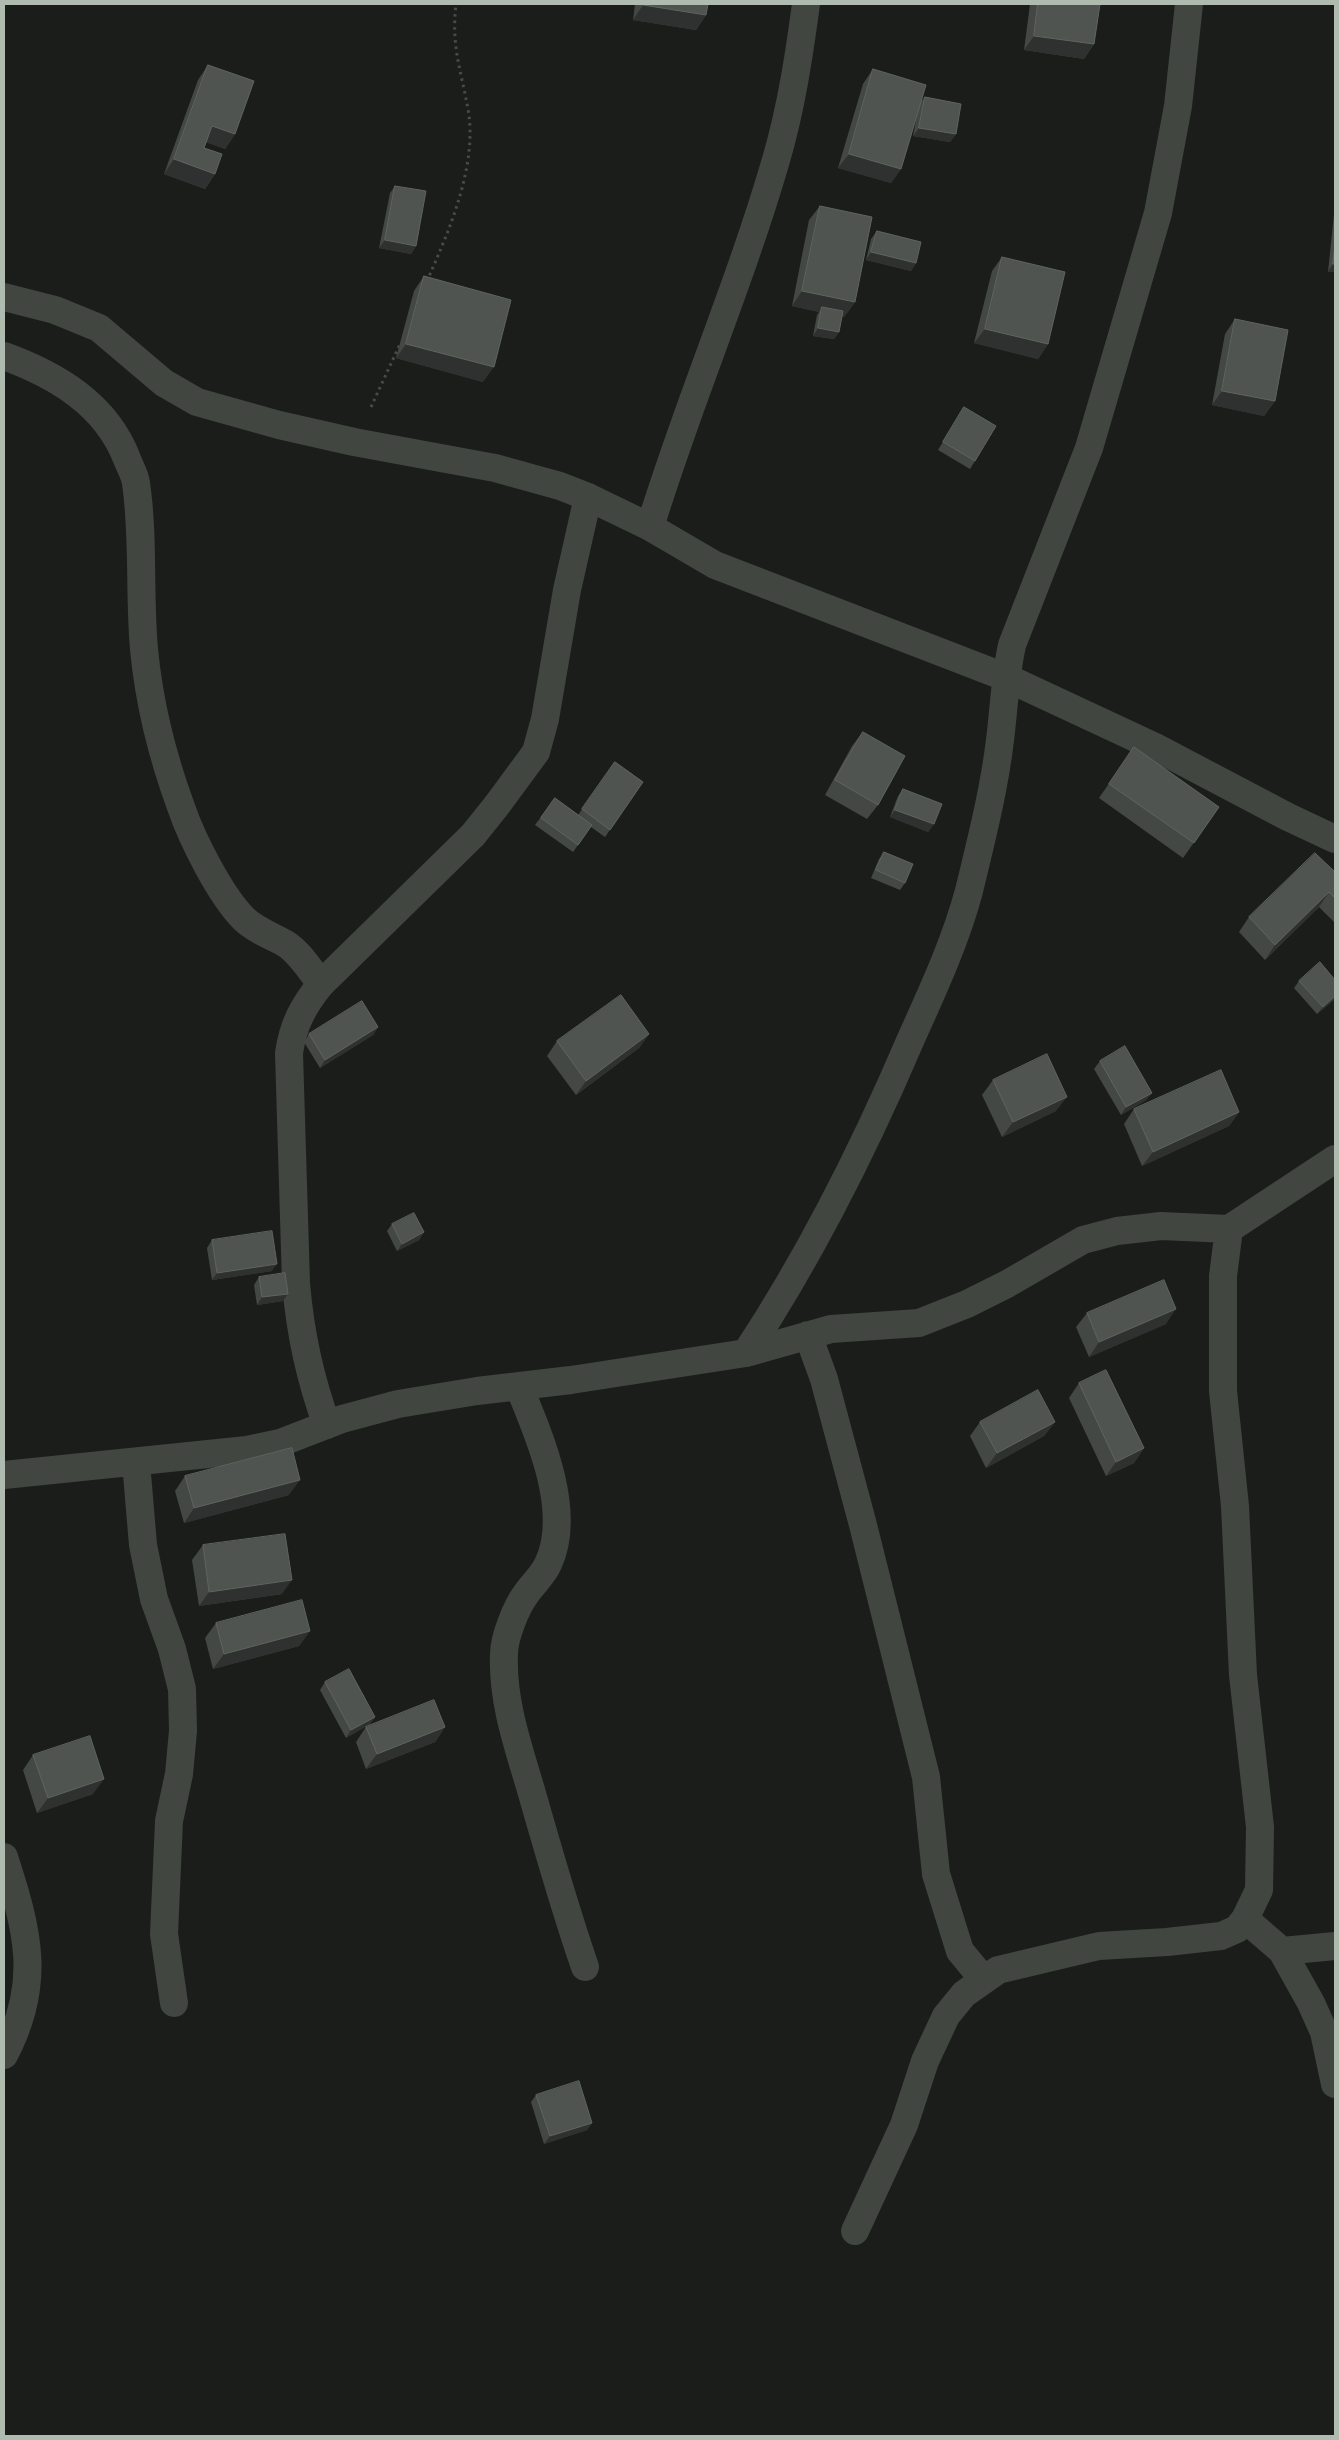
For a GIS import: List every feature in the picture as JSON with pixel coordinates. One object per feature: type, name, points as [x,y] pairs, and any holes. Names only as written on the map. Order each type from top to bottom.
[{"type":"street","points":[[650,527],[669,464],[744,260],[776,160],[788,110],[806,4]]},
{"type":"street","points":[[746,1353],[785,1294],[821,1231],[864,1147],[945,961],[968,893],[991,800],[1000,740],[1005,677],[1012,645],[1027,603],[1090,448],[1158,213],[1178,106],[1189,4]]},
{"type":"street","points":[[4,297],[56,310],[99,328],[164,383],[197,402],[279,425],[354,442],[495,468],[552,484],[588,497],[650,527],[715,565],[1005,677],[1155,748],[1288,817],[1335,839]]},
{"type":"street","points":[[4,356],[38,368],[72,388],[99,413],[120,441],[136,481],[141,538],[144,648],[147,677],[156,722],[181,808],[196,842],[232,905],[245,920],[288,945],[321,984]]},
{"type":"street","points":[[327,1425],[312,1379],[299,1312],[294,1245],[289,1053],[295,1024],[304,1006],[321,984],[473,835],[498,806],[536,752],[545,718],[567,590],[588,497]]},
{"type":"street","points":[[4,1475],[255,1448],[304,1436],[327,1425],[368,1411],[398,1404],[746,1353],[831,1329],[919,1323],[967,1304],[1007,1284],[1083,1240],[1117,1231],[1161,1226],[1229,1229],[1335,1159]]},
{"type":"street","points":[[854,2231],[904,2125],[925,2061],[946,2016],[964,1994],[998,1970],[1099,1946],[1167,1942],[1220,1936],[1237,1929],[1245,1919],[1259,1890],[1260,1827],[1244,1675],[1235,1506],[1223,1391],[1223,1276],[1229,1229]]},
{"type":"street","points":[[808,1335],[824,1379],[926,1777],[936,1874],[960,1951],[984,1980]]},
{"type":"street","points":[[519,1386],[542,1441],[553,1492],[558,1533],[548,1565],[524,1596],[514,1618],[504,1652],[504,1692],[561,1896],[585,1967]]},
{"type":"street","points":[[136,1462],[143,1545],[154,1599],[172,1648],[182,1689],[183,1731],[179,1774],[169,1821],[164,1934],[174,2003]]},
{"type":"street","points":[[4,1857],[25,1927],[27,1972],[27,1991],[22,2012],[17,2030],[4,2055]]},
{"type":"street","points":[[1245,1919],[1282,1951],[1311,2003],[1324,2032],[1335,2084]]},
{"type":"street","points":[[1282,1951],[1335,1946]]},
{"type":"path","points":[[423,289],[443,246],[471,150],[469,110],[455,48],[456,4]]},
{"type":"path","points":[[354,442],[400,343]]},
{"type":"building","points":[[643,4],[708,4],[706,15]]},
{"type":"building","points":[[1038,4],[1100,4],[1094,44],[1034,36]]},
{"type":"building","points":[[208,65],[254,81],[235,134],[212,126],[204,148],[222,154],[215,174],[174,159]]},
{"type":"building","points":[[873,69],[926,85],[901,169],[849,154]]},
{"type":"building","points":[[925,97],[961,104],[956,134],[919,128]]},
{"type":"building","points":[[395,186],[426,191],[416,246],[385,240]]},
{"type":"building","points":[[820,206],[872,217],[855,302],[802,291]]},
{"type":"building","points":[[877,231],[921,242],[916,263],[871,252]]},
{"type":"building","points":[[1335,246],[1335,264],[1333,264]]},
{"type":"building","points":[[1002,257],[1065,272],[1048,344],[985,329]]},
{"type":"building","points":[[424,276],[511,300],[494,367],[406,344]]},
{"type":"building","points":[[822,307],[843,311],[839,332],[818,328]]},
{"type":"building","points":[[1235,319],[1288,330],[1275,401],[1222,391]]},
{"type":"building","points":[[964,407],[996,426],[975,461],[943,442]]},
{"type":"building","points":[[863,732],[905,756],[878,805],[835,780]]},
{"type":"building","points":[[1134,747],[1219,807],[1194,843],[1109,784]]},
{"type":"building","points":[[615,762],[643,782],[610,830],[582,809]]},
{"type":"building","points":[[903,789],[942,804],[934,824],[895,810]]},
{"type":"building","points":[[555,798],[592,825],[578,845],[541,818]]},
{"type":"building","points":[[884,852],[913,864],[905,883],[876,870]]},
{"type":"building","points":[[1315,853],[1335,872],[1335,898],[1329,892],[1275,945],[1249,917]]},
{"type":"building","points":[[1320,962],[1335,980],[1335,996],[1323,1007],[1299,981]]},
{"type":"building","points":[[621,995],[649,1034],[586,1081],[557,1041]]},
{"type":"building","points":[[362,1001],[378,1027],[325,1060],[309,1034]]},
{"type":"building","points":[[1125,1046],[1152,1093],[1126,1107],[1100,1061]]},
{"type":"building","points":[[1047,1054],[1067,1097],[1013,1122],[993,1080]]},
{"type":"building","points":[[1221,1070],[1239,1112],[1153,1152],[1134,1109]]},
{"type":"building","points":[[414,1213],[424,1232],[402,1244],[392,1224]]},
{"type":"building","points":[[272,1231],[277,1264],[217,1273],[212,1240]]},
{"type":"building","points":[[285,1273],[288,1294],[262,1297],[259,1277]]},
{"type":"building","points":[[1164,1280],[1176,1309],[1099,1342],[1087,1313]]},
{"type":"building","points":[[1106,1370],[1144,1448],[1116,1462],[1079,1383]]},
{"type":"building","points":[[1038,1390],[1055,1422],[997,1453],[980,1422]]},
{"type":"building","points":[[292,1448],[300,1480],[194,1508],[185,1476]]},
{"type":"building","points":[[285,1534],[292,1580],[209,1592],[203,1545]]},
{"type":"building","points":[[302,1600],[310,1631],[224,1654],[216,1623]]},
{"type":"building","points":[[349,1669],[375,1717],[351,1730],[325,1682]]},
{"type":"building","points":[[434,1700],[445,1727],[377,1754],[366,1727]]},
{"type":"building","points":[[90,1736],[104,1779],[48,1798],[33,1755]]},
{"type":"building","points":[[579,2081],[592,2123],[550,2136],[536,2095]]}]
